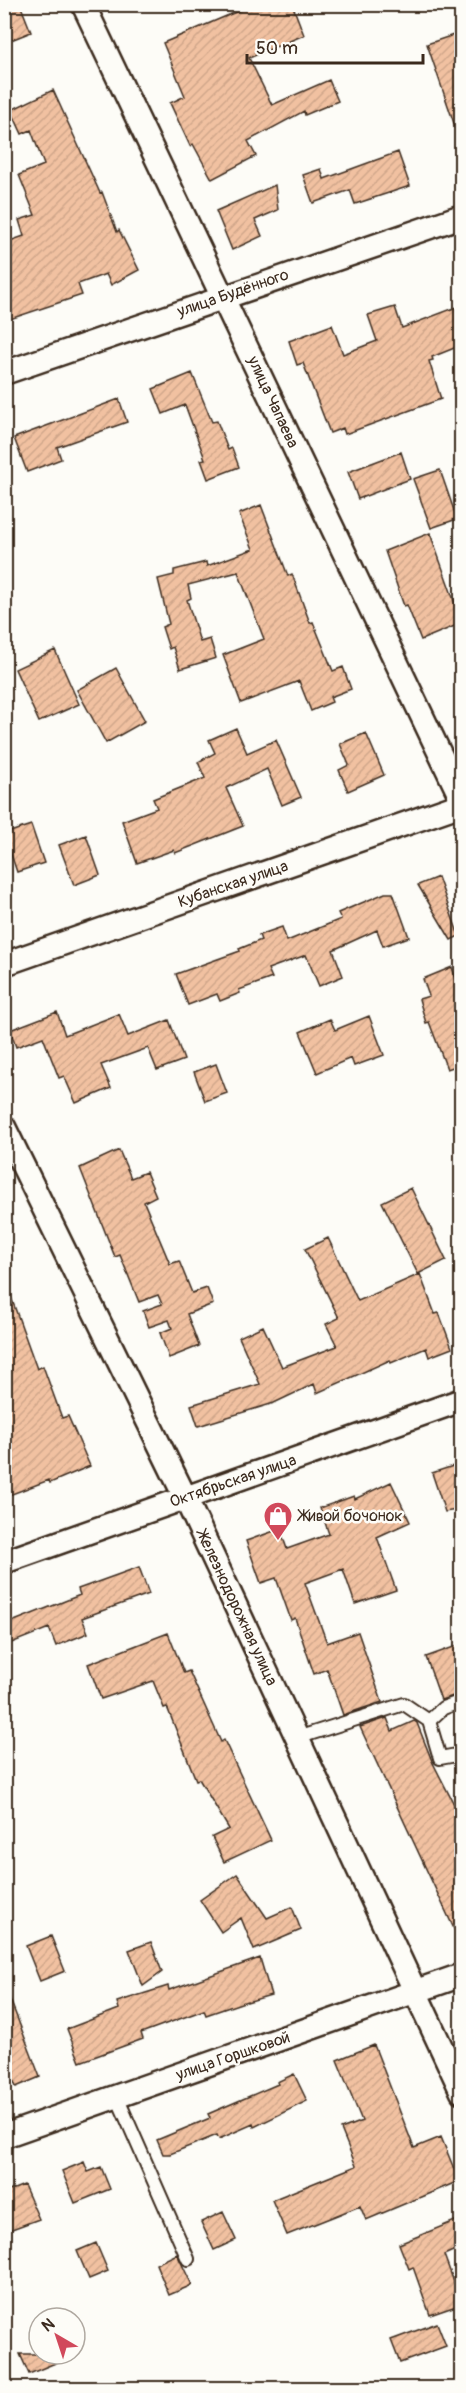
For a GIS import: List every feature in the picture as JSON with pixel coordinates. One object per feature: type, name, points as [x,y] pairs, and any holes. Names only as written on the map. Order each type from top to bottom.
[{"type":"street","name":"улица Чапаева","points":[[83,4],[462,802]]},
{"type":"street","name":"улица Будённого","points":[[4,373],[223,296],[462,216]]},
{"type":"street","name":"Кубанская улица","points":[[4,964],[462,802]]},
{"type":"street","name":"Железнодорожная улица","points":[[4,1127],[185,1497],[462,2092]]},
{"type":"street","name":"Октябрьская улица","points":[[4,1562],[462,1400]]},
{"type":"street","name":"улица Горшковой","points":[[4,2136],[462,1975]]},
{"type":"lane","points":[[429,1721],[443,1708],[462,1701]]},
{"type":"lane","points":[[297,1738],[404,1704],[429,1721],[440,1758],[462,1754]]},
{"type":"lane","points":[[117,2097],[188,2259]]},
{"type":"building","points":[[4,4],[20,4],[31,32],[4,43]]},
{"type":"building","points":[[242,4],[292,4],[304,35],[249,58],[272,105],[329,80],[338,101],[305,115],[304,111],[248,141],[256,156],[212,179],[193,144],[190,146],[170,103],[185,96],[163,43],[243,9]]},
{"type":"building","points":[[462,32],[462,135],[458,135],[427,44]]},
{"type":"building","points":[[53,90],[100,193],[102,192],[117,232],[119,230],[139,270],[111,285],[106,274],[78,284],[82,295],[4,321],[4,243],[24,236],[19,220],[35,215],[19,175],[44,165],[31,130],[22,134],[11,110]]},
{"type":"building","points":[[398,152],[410,186],[355,204],[350,190],[313,203],[303,175],[321,169],[324,179]]},
{"type":"building","points":[[275,185],[278,210],[255,220],[262,236],[232,250],[216,211]]},
{"type":"building","points":[[462,305],[462,345],[432,357],[433,360],[429,361],[441,399],[345,434],[343,428],[330,433],[303,363],[297,365],[289,341],[332,325],[343,354],[377,341],[368,315],[395,307],[402,328]]},
{"type":"building","points":[[192,373],[212,422],[217,421],[228,450],[232,448],[239,467],[208,479],[201,460],[205,459],[185,405],[163,414],[153,389]]},
{"type":"building","points":[[119,399],[127,422],[57,447],[61,459],[27,472],[14,438]]},
{"type":"building","points":[[401,452],[410,479],[358,499],[348,472]]},
{"type":"building","points":[[440,470],[457,519],[431,528],[413,479]]},
{"type":"building","points":[[261,505],[288,576],[292,574],[310,623],[313,622],[333,671],[343,667],[351,689],[330,697],[332,702],[311,711],[299,681],[241,703],[223,655],[264,639],[238,572],[188,585],[191,598],[187,600],[200,642],[210,639],[216,658],[180,669],[173,647],[169,649],[162,627],[169,624],[158,579],[174,575],[174,570],[206,562],[207,566],[253,549],[239,514]]},
{"type":"building","points":[[430,533],[462,623],[421,640],[407,605],[404,606],[385,551]]},
{"type":"building","points":[[55,650],[79,704],[39,722],[15,669]]},
{"type":"building","points":[[116,668],[145,721],[106,743],[77,690]]},
{"type":"building","points":[[236,728],[247,753],[276,740],[301,797],[282,805],[267,769],[226,788],[243,826],[175,853],[174,850],[137,863],[122,821],[157,808],[153,799],[205,778],[198,762],[215,753],[209,740]]},
{"type":"building","points":[[366,733],[384,775],[348,791],[339,770],[349,765],[340,744]]},
{"type":"building","points":[[31,825],[44,863],[17,872],[4,834]]},
{"type":"building","points":[[86,835],[100,875],[74,885],[59,845]]},
{"type":"building","points":[[438,877],[459,936],[451,940],[418,885]]},
{"type":"building","points":[[385,893],[393,893],[409,937],[383,946],[377,930],[333,950],[343,976],[319,986],[306,955],[268,969],[272,978],[239,990],[240,993],[220,1001],[217,994],[188,1005],[176,974],[240,951],[239,949],[261,940],[259,935],[282,927],[287,941],[341,919],[338,913]]},
{"type":"building","points":[[452,967],[462,997],[462,1064],[447,1069],[429,1022],[426,1023],[419,999],[429,996],[423,979]]},
{"type":"building","points":[[57,1012],[65,1035],[119,1014],[128,1036],[169,1020],[184,1060],[157,1070],[148,1048],[101,1065],[111,1088],[76,1103],[64,1076],[59,1078],[43,1037],[16,1047],[10,1030]]},
{"type":"building","points":[[369,1016],[384,1055],[354,1066],[351,1058],[317,1073],[300,1032],[330,1019],[335,1030]]},
{"type":"building","points":[[216,1064],[227,1093],[205,1101],[194,1072]]},
{"type":"building","points":[[119,1150],[131,1178],[146,1172],[156,1196],[144,1202],[170,1264],[179,1261],[192,1293],[207,1288],[213,1304],[187,1314],[199,1346],[169,1358],[160,1333],[172,1328],[169,1320],[149,1327],[143,1311],[162,1304],[158,1295],[139,1302],[120,1255],[115,1257],[80,1168]]},
{"type":"building","points":[[411,1188],[446,1260],[418,1274],[382,1202]]},
{"type":"building","points":[[328,1238],[358,1301],[420,1274],[435,1314],[439,1313],[452,1348],[429,1357],[426,1348],[391,1363],[390,1360],[317,1393],[314,1384],[274,1403],[198,1426],[191,1405],[260,1384],[239,1337],[263,1326],[282,1367],[337,1346],[326,1324],[339,1318],[305,1249]]},
{"type":"building","points":[[4,1286],[7,1286],[37,1369],[43,1366],[62,1418],[68,1416],[90,1466],[50,1483],[49,1480],[4,1497]]},
{"type":"building","points":[[462,1463],[462,1509],[445,1512],[432,1473]]},
{"type":"building","points":[[391,1482],[410,1522],[377,1537],[396,1590],[355,1604],[343,1569],[305,1583],[327,1643],[358,1632],[382,1702],[343,1715],[327,1669],[314,1674],[295,1618],[291,1620],[276,1578],[261,1583],[246,1541],[280,1529],[287,1549],[329,1534],[320,1508],[354,1496],[355,1499]]},
{"type":"building","points":[[139,1567],[149,1594],[82,1618],[88,1633],[56,1646],[49,1628],[4,1646],[4,1625],[80,1595],[78,1589]]},
{"type":"building","points":[[168,1633],[184,1673],[189,1671],[221,1742],[224,1740],[271,1840],[224,1862],[212,1837],[229,1829],[199,1779],[196,1780],[167,1707],[164,1708],[153,1681],[101,1699],[88,1664]]},
{"type":"building","points":[[462,1644],[462,1693],[441,1700],[426,1657]]},
{"type":"building","points":[[387,1718],[392,1731],[414,1721],[417,1723],[432,1761],[462,1820],[462,1946],[360,1727]]},
{"type":"building","points":[[237,1874],[267,1918],[292,1907],[301,1930],[254,1950],[241,1918],[221,1932],[200,1900]]},
{"type":"building","points":[[51,1936],[65,1971],[40,1981],[26,1946]]},
{"type":"building","points":[[151,1942],[162,1972],[143,1986],[129,1950]]},
{"type":"building","points":[[260,1958],[271,1995],[206,2015],[204,2010],[141,2033],[143,2039],[80,2062],[67,2029],[119,2009],[117,2002],[168,1986],[169,1990]]},
{"type":"building","points":[[6,1989],[40,2077],[16,2087],[4,2057]]},
{"type":"building","points":[[374,2045],[414,2148],[441,2137],[459,2181],[366,2220],[360,2206],[287,2235],[272,2200],[356,2166],[341,2129],[362,2121],[337,2060]]},
{"type":"building","points":[[294,2074],[307,2101],[254,2127],[253,2124],[219,2139],[217,2135],[170,2154],[163,2154],[157,2140],[210,2118],[208,2114],[278,2084],[277,2082]]},
{"type":"building","points":[[84,2162],[88,2172],[101,2167],[110,2189],[75,2203],[62,2171]]},
{"type":"building","points":[[24,2185],[39,2219],[4,2232],[4,2193]]},
{"type":"building","points":[[223,2212],[236,2240],[214,2250],[201,2222]]},
{"type":"building","points":[[462,2218],[462,2247],[444,2255],[462,2304],[430,2315],[413,2267],[409,2269],[399,2244]]},
{"type":"building","points":[[96,2243],[108,2271],[89,2279],[77,2251]]},
{"type":"building","points":[[177,2254],[192,2285],[169,2295],[156,2264]]},
{"type":"building","points":[[437,2323],[446,2346],[400,2363],[391,2340]]},
{"type":"building","points":[[20,2354],[27,2354],[27,2366],[48,2366],[29,2374]]},
{"type":"place","name":"Живой бочонок","points":[[278,1542]]}]
